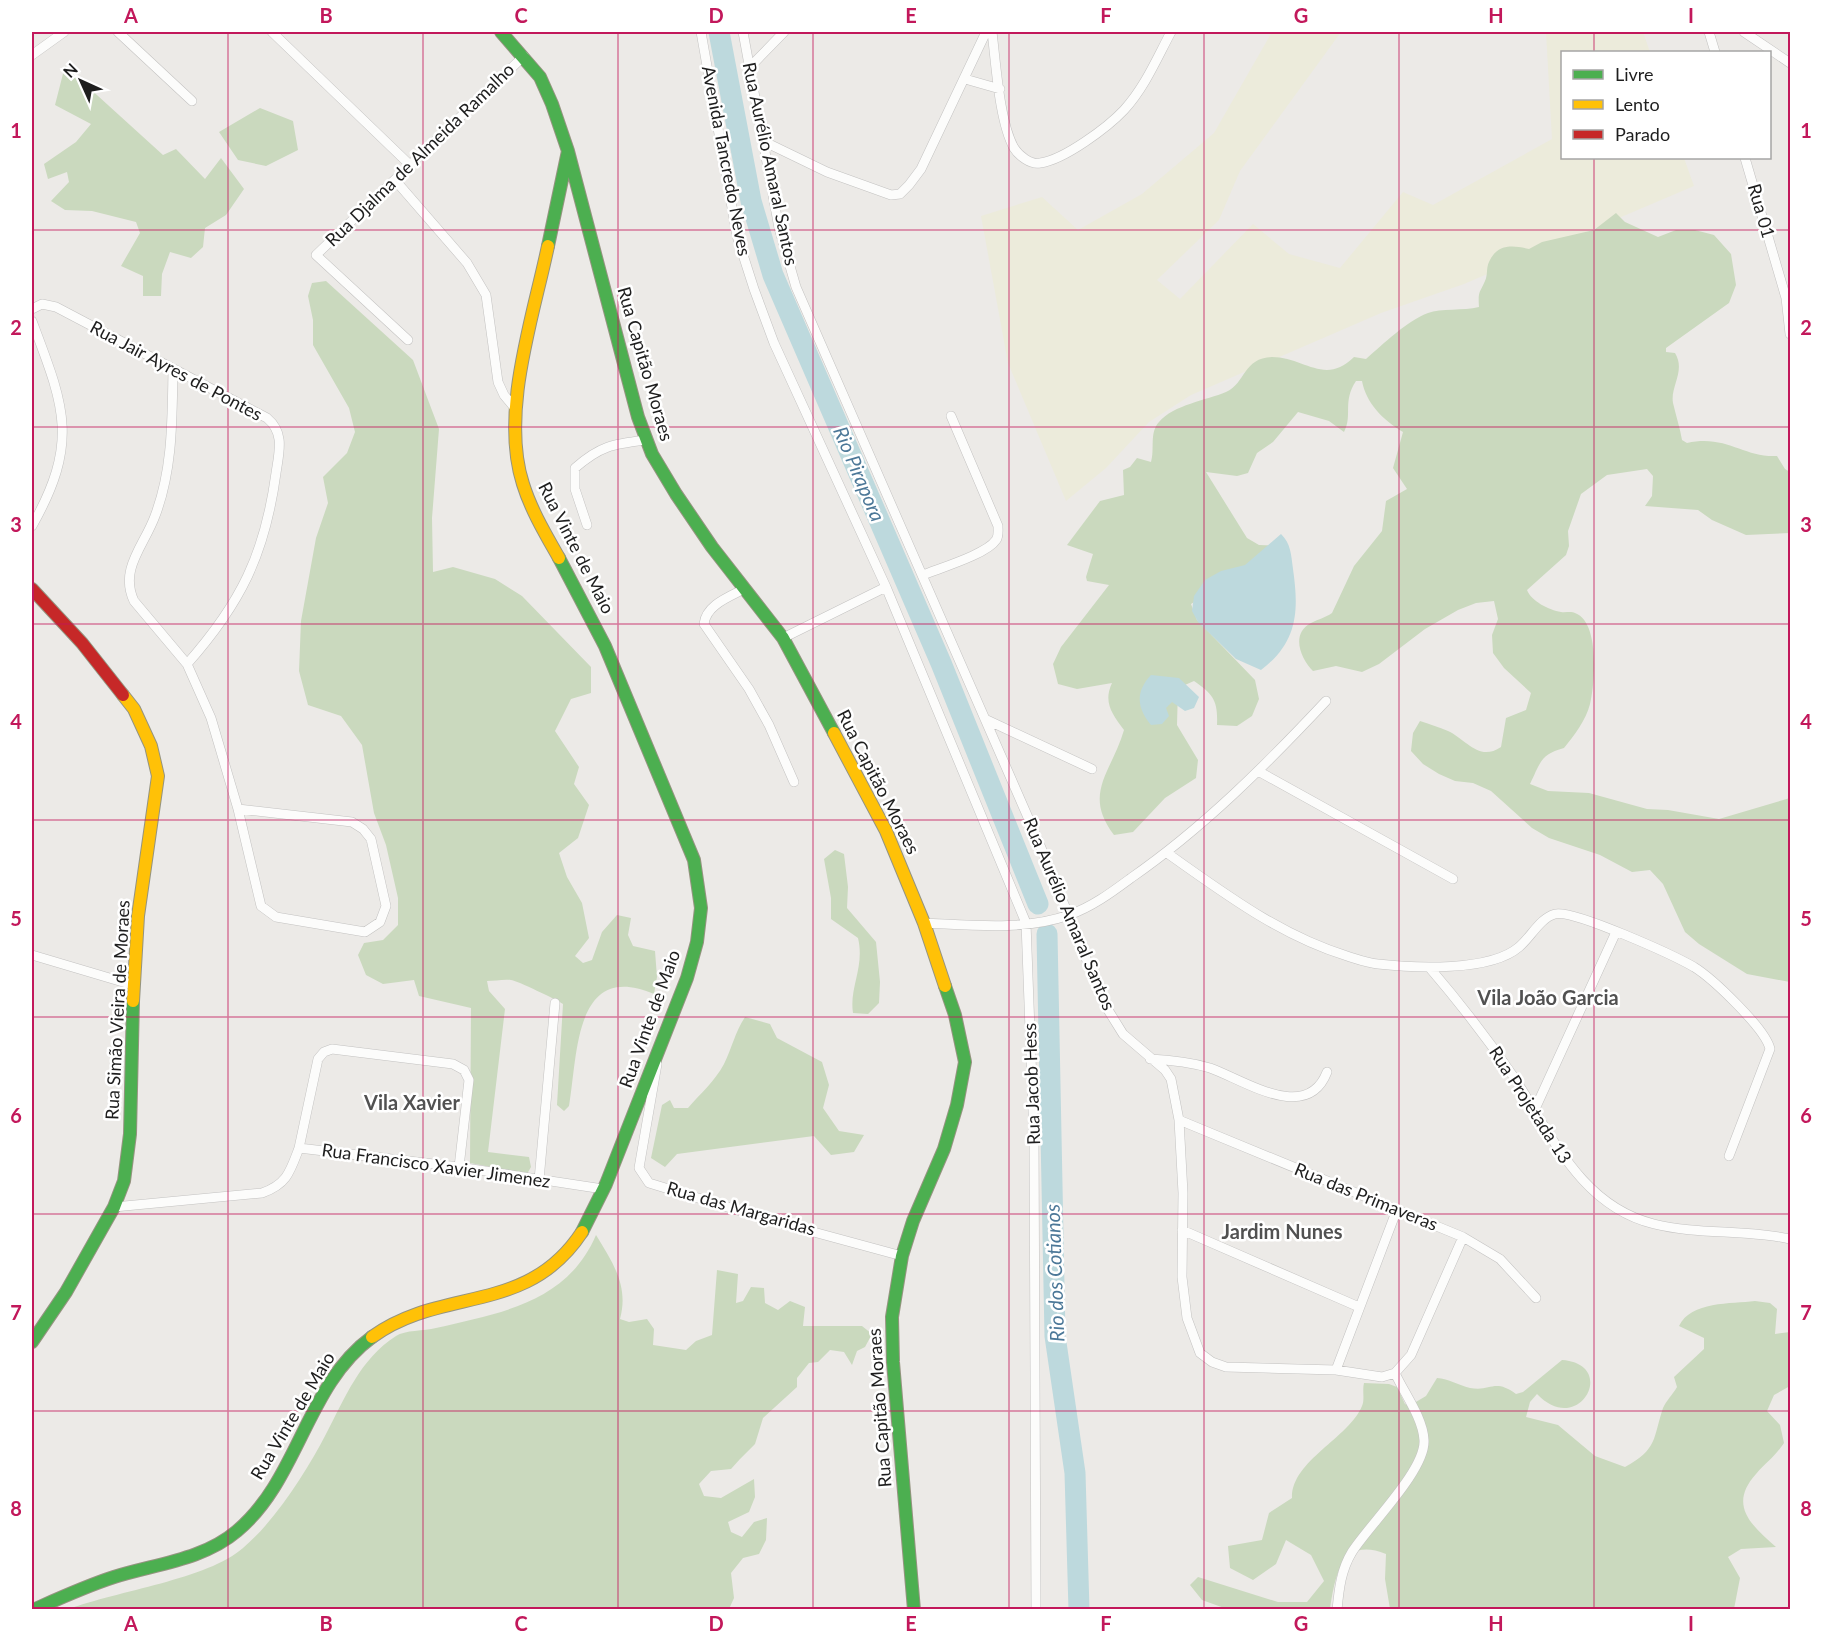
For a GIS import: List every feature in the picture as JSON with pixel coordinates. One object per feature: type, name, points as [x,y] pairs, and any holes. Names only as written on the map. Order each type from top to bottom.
[{"type":"street","points":[[32,55],[64,32]]},
{"type":"street","points":[[118,32],[192,101]]},
{"type":"street","points":[[272,32],[410,165]]},
{"type":"street","name":"Rua Capitão Moraes","points":[[501,32],[540,77],[568,151],[638,417],[647,440],[676,494],[744,589],[783,638],[886,831],[924,923],[955,1015],[964,1062],[944,1149],[902,1256],[892,1317],[893,1362],[914,1610]]},
{"type":"street","name":"Avenida Tancredo Neves","points":[[701,32],[737,236],[754,289],[774,343],[886,587]]},
{"type":"street","name":"Rua Aurélio Amaral Santos","points":[[743,32],[779,228],[796,287],[985,719],[1105,1005],[1123,1034],[1165,1070],[1171,1079],[1179,1120],[1182,1277],[1187,1318],[1200,1353],[1212,1362],[1226,1367],[1336,1370],[1382,1377],[1395,1373]]},
{"type":"street","points":[[750,67],[784,32]]},
{"type":"street","points":[[765,142],[827,172],[891,195],[900,194],[921,169],[986,32]]},
{"type":"street","points":[[992,32],[1000,89],[1015,148],[1026,160],[1039,164],[1057,158],[1090,138],[1124,110],[1147,80],[1171,32]]},
{"type":"street","points":[[1709,32],[1715,51]]},
{"type":"street","points":[[1744,32],[1791,63]]},
{"type":"street","name":"Rua Djalma de Almeida Ramalho","points":[[408,339],[316,255],[524,56]]},
{"type":"street","points":[[965,79],[1000,89]]},
{"type":"street","name":"Rua Vinte de Maio","points":[[33,1610],[114,1578],[183,1558],[216,1545],[238,1531],[280,1475],[345,1362],[365,1341],[384,1327],[415,1312],[516,1287],[544,1275],[572,1247],[603,1189],[687,978],[697,942],[701,908],[694,860],[605,646],[545,532],[523,484],[516,447],[514,407],[568,151]]},
{"type":"street","name":"Rua 01","points":[[1745,159],[1786,298],[1791,334]]},
{"type":"street","points":[[395,180],[467,263],[486,295],[498,382],[514,407]]},
{"type":"street","name":"Rua Jair Ayres de Pontes","points":[[32,309],[42,304],[56,307],[267,418],[278,431],[280,439],[270,517],[253,569],[225,615],[187,664]]},
{"type":"street","points":[[32,321],[58,389],[64,432],[60,464],[32,526]]},
{"type":"street","points":[[173,370],[168,475],[155,517],[130,570],[127,585],[134,601],[187,664],[211,718],[238,809],[261,906],[276,918],[365,932],[380,922],[387,906],[372,839],[363,829],[352,822],[238,809]]},
{"type":"street","points":[[923,575],[986,549],[996,541],[999,534],[998,526],[951,416]]},
{"type":"street","points":[[587,525],[575,489],[575,468],[603,447],[616,443],[647,440]]},
{"type":"street","points":[[783,638],[886,587]]},
{"type":"street","name":"Rua Jacob Hess","points":[[886,587],[1026,923],[1034,1137],[1036,1610]]},
{"type":"street","name":"Rua Simão Vieira de Moraes","points":[[32,589],[82,643],[134,709],[151,746],[158,776],[138,916],[133,985],[130,1134],[124,1181],[114,1207],[66,1292],[32,1342]]},
{"type":"street","points":[[744,589],[711,608],[705,615],[704,624],[764,716],[794,782]]},
{"type":"street","points":[[924,923],[979,926],[1026,923],[1068,915],[1098,902],[1167,853],[1258,771],[1326,701]]},
{"type":"street","points":[[985,719],[1092,769]]},
{"type":"street","points":[[1258,771],[1453,879]]},
{"type":"street","points":[[1167,853],[1271,925],[1326,949],[1375,964],[1429,967],[1498,959],[1518,948],[1544,921],[1556,914],[1572,916],[1616,932],[1694,968],[1716,983],[1769,1042],[1769,1056],[1729,1156]]},
{"type":"street","points":[[1535,1109],[1616,932]]},
{"type":"street","points":[[32,955],[133,985]]},
{"type":"street","name":"Rua Projetada 13","points":[[1429,967],[1476,1025],[1535,1109],[1569,1166],[1618,1210],[1653,1224],[1791,1239]]},
{"type":"street","points":[[539,1180],[555,1004]]},
{"type":"street","name":"Rua das Margaridas","points":[[661,1044],[639,1168],[649,1183],[773,1221],[902,1256]]},
{"type":"street","points":[[299,1148],[318,1059],[324,1052],[332,1049],[453,1064],[464,1070],[469,1080],[459,1167]]},
{"type":"street","points":[[1150,1059],[1190,1062],[1275,1094],[1295,1098],[1310,1095],[1322,1084],[1327,1072]]},
{"type":"street","name":"Rua das Primaveras","points":[[1179,1120],[1396,1212],[1463,1237],[1500,1259],[1536,1298]]},
{"type":"street","name":"Rua Francisco Xavier Jimenez","points":[[114,1207],[262,1194],[278,1187],[290,1173],[299,1148],[459,1167],[603,1189]]},
{"type":"street","points":[[1336,1370],[1396,1212]]},
{"type":"street","points":[[1182,1230],[1359,1307]]},
{"type":"street","points":[[1337,1610],[1342,1571],[1352,1552],[1418,1466],[1423,1454],[1423,1432],[1395,1373],[1411,1355],[1463,1237]]},
{"type":"shaded area","points":[[1272,32],[1341,32],[1240,171],[1219,220],[1157,280],[1180,299],[1253,224],[1289,254],[1340,268],[1403,192],[1433,205],[1552,139],[1546,32],[1643,32],[1650,51],[1561,51],[1561,159],[1684,159],[1694,186],[1464,284],[1381,313],[1191,395],[1149,422],[1106,468],[1066,501],[1008,363],[981,216],[1042,197],[1078,230],[1142,194],[1214,133]]},
{"type":"green space","points":[[65,66],[163,155],[176,149],[205,179],[221,158],[244,189],[226,215],[205,228],[203,247],[191,258],[170,252],[162,274],[161,296],[143,296],[143,276],[121,266],[140,233],[136,222],[92,211],[65,210],[51,201],[69,182],[67,172],[48,179],[44,164],[76,142],[91,124],[55,105]]},
{"type":"green space","points":[[260,108],[293,121],[298,150],[266,166],[238,160],[219,132]]},
{"type":"green space","points":[[1616,213],[1625,222],[1658,237],[1676,230],[1695,230],[1714,235],[1731,254],[1736,285],[1729,303],[1666,348],[1666,352],[1675,353],[1679,366],[1673,403],[1682,440],[1687,443],[1713,442],[1754,454],[1777,456],[1785,469],[1790,472],[1790,533],[1746,535],[1712,520],[1698,510],[1645,506],[1652,496],[1653,476],[1647,469],[1607,475],[1581,494],[1568,531],[1569,546],[1566,555],[1527,590],[1532,598],[1546,607],[1561,612],[1573,612],[1583,619],[1589,628],[1594,654],[1592,694],[1586,716],[1576,733],[1564,748],[1545,757],[1530,784],[1548,791],[1589,793],[1647,809],[1668,810],[1719,819],[1790,798],[1790,982],[1747,974],[1699,944],[1685,932],[1663,884],[1650,870],[1632,872],[1600,855],[1549,838],[1532,828],[1491,791],[1473,783],[1455,781],[1439,774],[1423,764],[1411,751],[1413,733],[1420,721],[1448,731],[1480,751],[1493,751],[1501,747],[1506,718],[1526,710],[1531,693],[1504,668],[1493,653],[1492,635],[1498,619],[1494,601],[1476,603],[1458,610],[1425,629],[1379,664],[1362,672],[1336,666],[1313,671],[1309,666],[1300,647],[1301,633],[1311,623],[1332,613],[1354,566],[1382,531],[1386,501],[1407,489],[1393,468],[1403,432],[1371,404],[1362,381],[1356,381],[1349,395],[1348,420],[1344,432],[1329,421],[1298,412],[1273,442],[1257,453],[1248,473],[1237,476],[1206,472],[1247,538],[1259,545],[1284,546],[1191,604],[1197,620],[1255,680],[1259,699],[1252,716],[1237,726],[1217,725],[1217,710],[1206,690],[1194,681],[1178,688],[1177,725],[1198,760],[1196,778],[1165,798],[1133,832],[1114,835],[1100,807],[1102,782],[1124,730],[1110,708],[1108,696],[1112,683],[1077,689],[1058,684],[1053,664],[1061,647],[1109,585],[1087,581],[1086,577],[1093,554],[1067,545],[1100,501],[1124,495],[1123,470],[1130,467],[1137,458],[1151,462],[1154,431],[1159,422],[1181,407],[1233,388],[1250,366],[1263,358],[1284,358],[1324,370],[1343,365],[1354,357],[1366,359],[1420,316],[1439,311],[1479,307],[1479,293],[1486,279],[1488,264],[1492,256],[1501,249],[1517,247],[1529,249],[1542,242],[1594,230]]},
{"type":"green space","points":[[326,281],[413,360],[439,429],[432,518],[433,572],[453,567],[495,579],[522,596],[591,667],[591,693],[571,699],[555,731],[579,767],[574,784],[589,805],[578,838],[559,853],[567,877],[582,903],[589,938],[575,956],[583,963],[592,960],[602,932],[617,915],[631,918],[628,935],[633,946],[655,951],[657,977],[654,994],[628,987],[608,990],[594,1001],[585,1018],[579,1039],[569,1106],[564,1111],[557,1105],[563,1004],[515,981],[487,981],[489,991],[505,1009],[488,1152],[529,1157],[531,1167],[527,1174],[470,1163],[471,1008],[419,996],[414,980],[383,984],[366,975],[358,955],[364,943],[383,940],[398,925],[398,898],[386,845],[374,813],[362,745],[341,716],[308,705],[299,671],[301,621],[316,538],[328,503],[323,477],[347,453],[355,432],[349,408],[313,345],[313,320],[308,296],[312,283]]},
{"type":"green space","points":[[835,850],[844,854],[848,887],[847,908],[876,942],[880,982],[879,1003],[868,1014],[853,1013],[853,994],[860,958],[858,938],[831,919],[831,898],[824,859]]},
{"type":"green space","points":[[745,1017],[770,1024],[777,1038],[822,1062],[829,1085],[823,1108],[839,1131],[864,1135],[854,1152],[831,1155],[814,1136],[677,1154],[665,1167],[651,1158],[662,1105],[670,1100],[674,1108],[688,1108],[720,1070]]},
{"type":"green space","points":[[596,1235],[621,1285],[620,1319],[629,1322],[647,1319],[654,1329],[653,1345],[686,1350],[696,1341],[712,1335],[717,1270],[738,1274],[736,1303],[743,1301],[751,1287],[764,1288],[765,1303],[778,1310],[790,1301],[805,1307],[803,1326],[862,1326],[872,1334],[865,1347],[857,1351],[852,1365],[844,1352],[830,1350],[818,1362],[809,1363],[797,1378],[797,1387],[763,1418],[755,1444],[731,1469],[711,1471],[699,1484],[704,1496],[721,1498],[754,1479],[755,1497],[749,1512],[728,1522],[731,1532],[742,1537],[754,1522],[767,1518],[766,1540],[759,1554],[743,1558],[731,1573],[734,1598],[729,1609],[69,1609],[208,1568],[243,1548],[267,1524],[289,1495],[355,1380],[383,1345],[404,1333],[484,1317],[529,1301],[550,1290],[568,1276],[583,1258]]},
{"type":"green space","points":[[1755,1301],[1770,1303],[1777,1309],[1775,1334],[1790,1332],[1790,1386],[1774,1395],[1767,1411],[1780,1425],[1784,1443],[1748,1485],[1743,1505],[1746,1514],[1758,1531],[1776,1547],[1741,1549],[1728,1557],[1740,1578],[1734,1609],[1390,1609],[1385,1579],[1386,1554],[1371,1550],[1359,1550],[1343,1563],[1338,1573],[1330,1609],[1227,1609],[1202,1600],[1190,1585],[1198,1577],[1278,1602],[1307,1602],[1324,1581],[1311,1555],[1286,1540],[1276,1564],[1253,1580],[1230,1568],[1228,1546],[1262,1540],[1269,1513],[1292,1498],[1294,1485],[1310,1461],[1355,1418],[1363,1404],[1364,1383],[1389,1384],[1397,1387],[1405,1404],[1409,1406],[1426,1396],[1437,1378],[1477,1389],[1502,1387],[1516,1394],[1523,1392],[1562,1360],[1579,1364],[1588,1373],[1590,1384],[1587,1395],[1578,1404],[1567,1408],[1552,1405],[1537,1394],[1530,1402],[1526,1417],[1558,1425],[1595,1456],[1625,1467],[1636,1461],[1649,1448],[1663,1408],[1677,1387],[1674,1377],[1704,1349],[1704,1338],[1679,1326],[1685,1318],[1693,1312],[1712,1305]]},
{"type":"water","points":[[1281,534],[1291,554],[1295,584],[1295,612],[1289,637],[1273,659],[1261,670],[1236,659],[1198,622],[1192,611],[1194,596],[1205,580],[1221,571],[1245,565]]},
{"type":"water","points":[[1151,675],[1179,678],[1199,697],[1194,708],[1185,711],[1172,702],[1166,708],[1169,716],[1162,724],[1151,725],[1143,712],[1140,694]]},
{"type":"waterway","name":"Rio Pirapora","points":[[719,32],[751,201],[773,275],[941,663],[1038,904]]},
{"type":"waterway","name":"Rio dos Cotianos","points":[[1047,934],[1055,1336],[1075,1473],[1079,1610]]},
{"type":"traffic: fast","points":[[501,32],[540,77],[552,104],[568,151],[638,417],[652,454],[712,547],[783,638],[834,733]]},
{"type":"traffic: fast","points":[[548,246],[568,151]]},
{"type":"traffic: fast","points":[[559,558],[605,646],[694,860],[701,908],[697,942],[687,978],[606,1184],[582,1232]]},
{"type":"traffic: fast","points":[[914,1610],[893,1362],[892,1317],[902,1256],[913,1221],[944,1149],[957,1105],[965,1062],[955,1015],[945,986]]},
{"type":"traffic: fast","points":[[32,1342],[66,1292],[114,1207],[124,1181],[130,1134],[133,1001]]},
{"type":"traffic: fast","points":[[33,1610],[73,1592],[130,1572],[194,1555],[224,1541],[237,1531],[258,1510],[275,1486],[332,1380],[350,1357],[372,1337]]},
{"type":"traffic: slow","points":[[548,246],[521,365],[515,427],[517,456],[526,494],[559,558]]},
{"type":"traffic: slow","points":[[123,695],[134,709],[151,746],[158,776],[138,916],[133,1001]]},
{"type":"traffic: slow","points":[[834,733],[886,831],[924,923],[945,986]]},
{"type":"traffic: slow","points":[[372,1337],[399,1321],[427,1311],[510,1289],[536,1277],[560,1259],[582,1232]]},
{"type":"traffic: jam","points":[[32,589],[82,643],[123,695]]},
{"type":"district","name":"Vila João Garcia","points":[[1548,998]]},
{"type":"district","name":"Vila Xavier","points":[[412,1103]]},
{"type":"district","name":"Jardim Nunes","points":[[1282,1232]]}]
